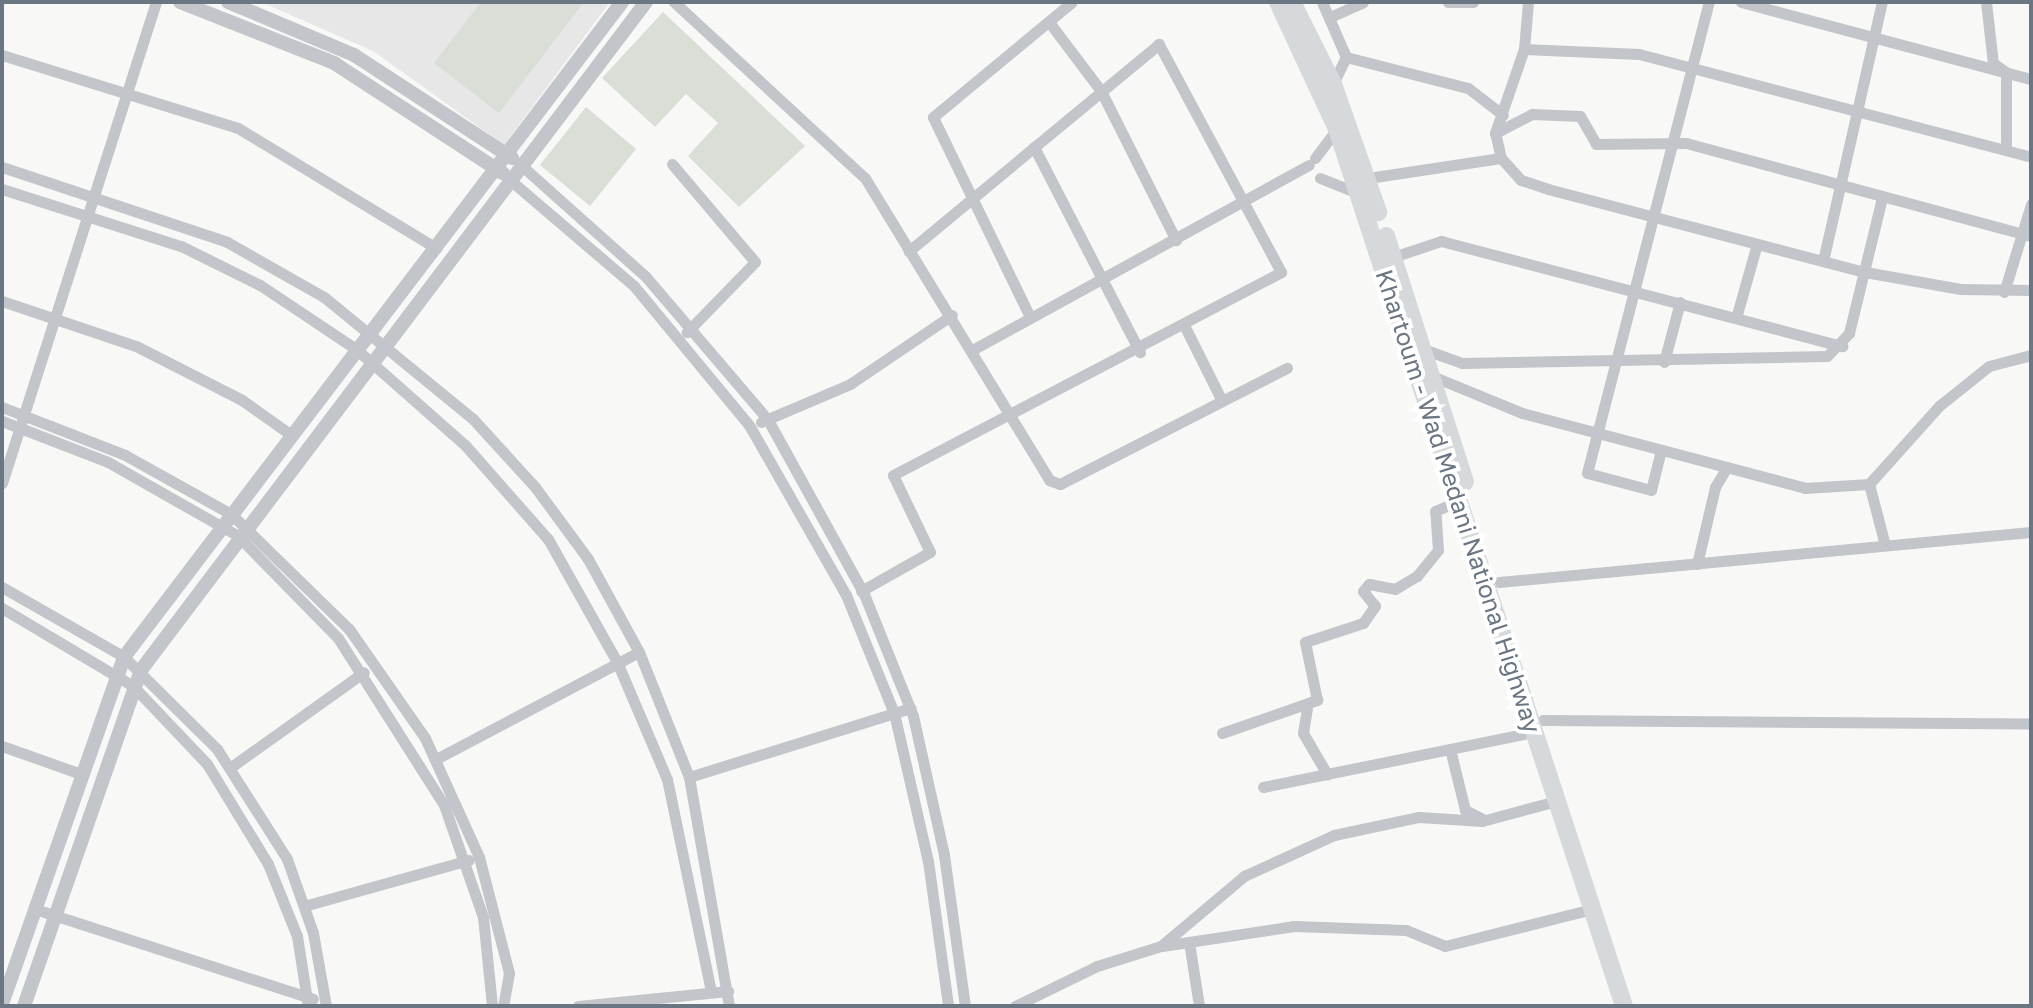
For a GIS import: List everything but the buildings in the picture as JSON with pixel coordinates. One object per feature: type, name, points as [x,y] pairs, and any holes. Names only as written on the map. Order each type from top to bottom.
[{"type":"highway","name":"Khartoum - Wad Medani National Highway","points":[[1278,2],[1364,186],[1393,257],[1499,582],[1539,726],[1556,801],[1624,1006]]},
{"type":"highway","name":"Khartoum - Wad Medani National Highway","points":[[1292,2],[1333,84],[1458,501],[1636,1006]]},
{"type":"street","points":[[2,483],[156,2]]},
{"type":"street","points":[[180,2],[334,63],[496,167],[634,286],[749,425],[846,595],[894,713],[926,854],[948,1006]]},
{"type":"street","points":[[228,2],[354,55],[522,166],[646,277],[768,420],[861,591],[911,708],[944,855],[965,1006]]},
{"type":"street","points":[[2,1004],[115,674],[124,657],[622,2]]},
{"type":"street","points":[[24,1006],[141,670],[243,530],[646,2]]},
{"type":"street","points":[[674,2],[865,178],[1015,416],[1049,480],[1060,484],[1221,399],[1287,368]]},
{"type":"street","points":[[1029,315],[933,117],[1072,2]]},
{"type":"street","points":[[1322,2],[1346,57],[1333,84]]},
{"type":"street","points":[[1330,17],[1363,2]]},
{"type":"street","points":[[1448,2],[1473,2]]},
{"type":"street","points":[[1528,2],[1524,49],[1495,133],[1501,158],[1521,180],[1865,272],[2004,292],[2031,290]]},
{"type":"street","points":[[1661,450],[1651,490],[1587,473],[1709,2]]},
{"type":"street","points":[[1741,2],[1782,8],[1873,39],[2031,79]]},
{"type":"street","points":[[1823,261],[1882,2]]},
{"type":"street","points":[[1986,2],[1993,63],[2006,72]]},
{"type":"street","points":[[1049,22],[1101,91],[1176,240]]},
{"type":"street","points":[[592,42],[607,53]]},
{"type":"street","points":[[861,591],[930,552],[893,475],[1140,352],[1281,272],[1248,202],[1159,44],[909,251]]},
{"type":"street","points":[[1524,49],[1622,52],[1693,67],[2031,157]]},
{"type":"street","points":[[2,55],[238,128],[436,248]]},
{"type":"street","points":[[1346,57],[1468,88],[1503,115]]},
{"type":"street","points":[[2006,72],[2006,149]]},
{"type":"street","points":[[1495,133],[1532,114],[1580,116],[1596,144],[1674,143],[2027,235]]},
{"type":"street","points":[[974,349],[1029,315],[1312,170],[1337,129]]},
{"type":"street","points":[[1034,147],[1140,352]]},
{"type":"street","points":[[1312,170],[1364,186],[1501,158]]},
{"type":"street","points":[[672,164],[755,262],[679,339]]},
{"type":"street","points":[[2,167],[95,194],[227,242],[387,345],[473,419],[535,487],[588,559],[639,652],[689,777],[729,1006]]},
{"type":"street","points":[[2,189],[181,246],[260,285],[373,362],[465,445],[548,539],[617,662],[667,779],[711,992]]},
{"type":"street","points":[[1423,349],[1462,363],[1664,362],[1827,356],[1842,346],[1865,272],[1882,198]]},
{"type":"street","points":[[2004,292],[2027,235],[2031,204]]},
{"type":"street","points":[[1393,257],[1441,241],[1842,346]]},
{"type":"street","points":[[1736,318],[1757,244]]},
{"type":"street","points":[[2,301],[184,368],[291,435]]},
{"type":"street","points":[[1664,362],[1680,302]]},
{"type":"street","points":[[749,425],[768,420],[850,384],[952,315]]},
{"type":"street","points":[[1185,327],[1221,399]]},
{"type":"street","points":[[1432,376],[1522,413],[1805,488],[1869,484],[1939,406],[1989,366],[2031,355]]},
{"type":"street","points":[[2,407],[24,413],[125,455],[231,514],[364,672],[444,805],[483,917],[492,1006]]},
{"type":"street","points":[[2,421],[108,462],[221,526],[243,530],[349,629],[436,759],[479,857],[509,973],[503,1006]]},
{"type":"street","points":[[1697,564],[1715,487],[1727,467]]},
{"type":"street","points":[[1869,484],[1885,545]]},
{"type":"street","points":[[1327,774],[1303,733],[1307,708],[1319,693],[1305,642],[1363,623],[1375,606],[1363,591],[1369,584],[1395,589],[1424,569],[1438,550],[1435,511],[1458,501]]},
{"type":"street","points":[[1499,582],[2031,532]]},
{"type":"street","points":[[2,587],[124,657],[141,670],[196,722],[231,767],[287,859],[304,906],[326,1004],[308,1002],[35,909]]},
{"type":"street","points":[[2,608],[133,686],[185,737],[236,807],[297,936],[308,1002]]},
{"type":"street","points":[[436,759],[639,652]]},
{"type":"street","points":[[231,767],[364,672]]},
{"type":"street","points":[[689,777],[911,708]]},
{"type":"street","points":[[1222,733],[1307,708]]},
{"type":"street","points":[[1263,787],[1451,753],[1539,726],[2031,723]]},
{"type":"street","points":[[2,746],[81,774]]},
{"type":"street","points":[[1451,753],[1465,810],[1486,820]]},
{"type":"street","points":[[1161,946],[1244,876],[1334,835],[1419,817],[1486,820],[1556,801]]},
{"type":"street","points":[[926,854],[944,855]]},
{"type":"street","points":[[304,906],[479,857]]},
{"type":"street","points":[[1015,1006],[1097,966],[1161,946],[1294,926],[1406,930],[1445,946],[1592,909]]},
{"type":"street","points":[[1189,942],[1199,1006]]},
{"type":"street","points":[[578,1006],[728,991]]},
{"type":"shaded area","points":[[261,2],[610,2],[504,145],[373,51]]},
{"type":"shaded area","points":[[481,2],[584,2],[499,113],[434,63]]},
{"type":"shaded area","points":[[663,12],[805,146],[739,207],[688,156],[718,123],[686,94],[655,127],[602,78]]},
{"type":"shaded area","points":[[586,107],[636,149],[590,206],[540,165]]}]
